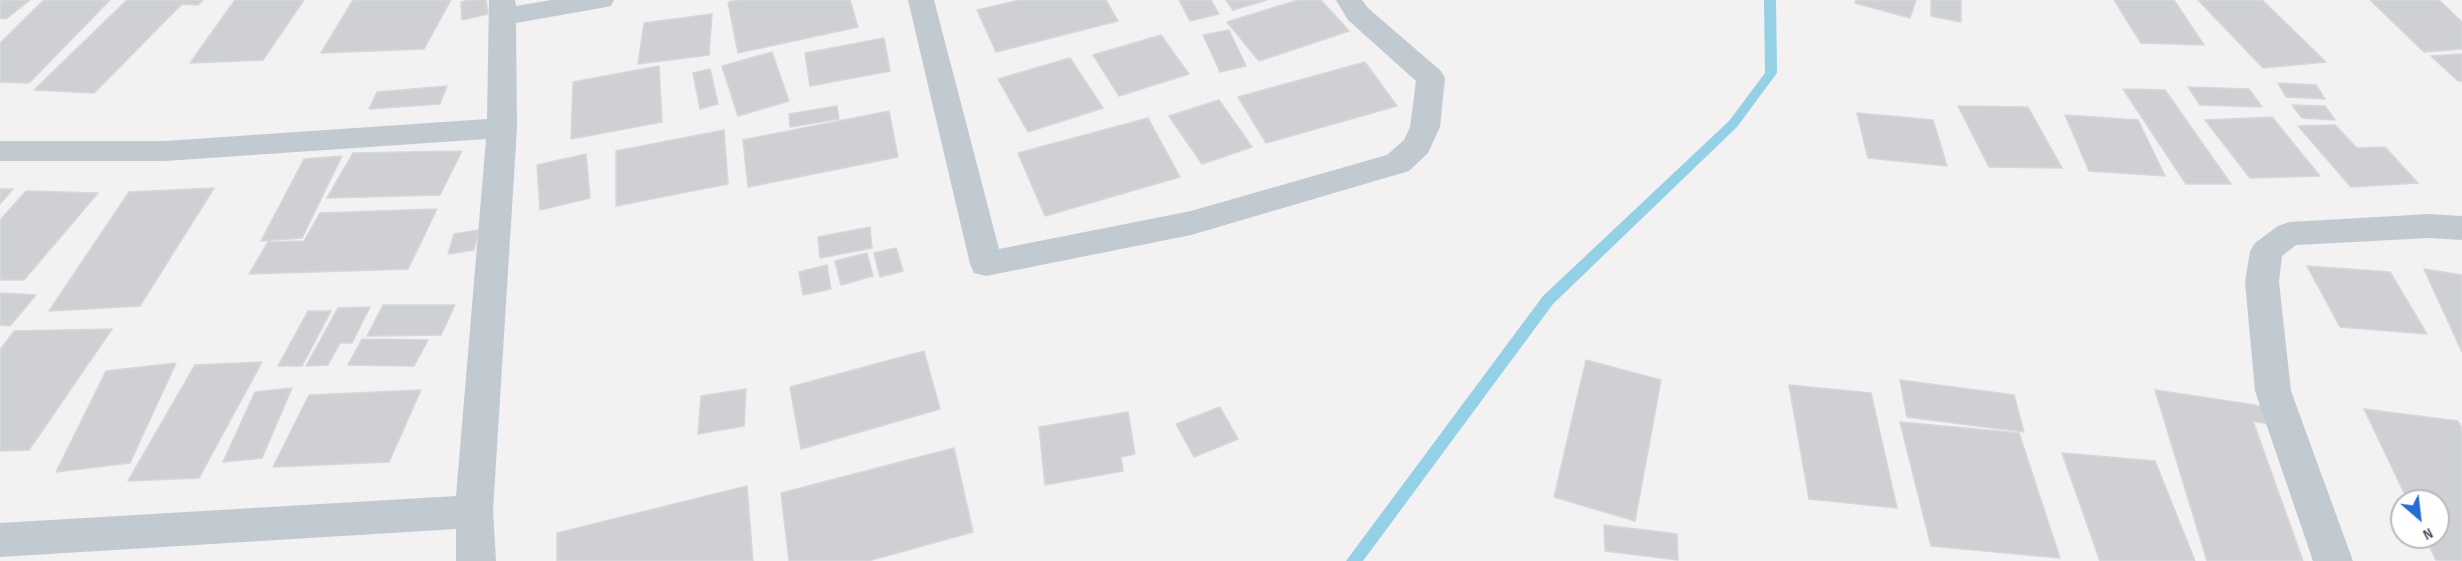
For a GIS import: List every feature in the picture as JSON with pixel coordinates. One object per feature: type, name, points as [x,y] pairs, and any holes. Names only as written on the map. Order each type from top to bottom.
[{"type":"street","points":[[476,561],[474,511],[502,129],[502,8],[601,0]]},
{"type":"street","points":[[921,0],[986,264],[1191,223],[1398,163],[1417,146],[1425,127],[1431,78],[1358,14],[1349,0]]},
{"type":"street","points":[[0,151],[165,151],[502,129]]},
{"type":"street","points":[[2333,561],[2272,391],[2262,282],[2266,250],[2289,234],[2430,226],[2462,228]]},
{"type":"street","points":[[0,540],[474,511]]},
{"type":"building","points":[[0,0],[30,0],[6,19],[0,18]]},
{"type":"building","points":[[44,0],[110,0],[29,83],[0,82],[0,43]]},
{"type":"building","points":[[127,0],[203,0],[198,5],[182,4],[94,93],[34,90]]},
{"type":"building","points":[[235,0],[304,0],[263,60],[190,63]]},
{"type":"building","points":[[353,0],[451,0],[424,49],[321,53]]},
{"type":"building","points":[[486,0],[488,14],[462,20],[461,2]]},
{"type":"building","points":[[740,0],[850,0],[858,27],[738,53],[728,2]]},
{"type":"building","points":[[1020,0],[1106,0],[1118,21],[996,52],[977,10]]},
{"type":"building","points":[[1179,0],[1211,0],[1219,14],[1190,21]]},
{"type":"building","points":[[1226,0],[1267,0],[1233,10]]},
{"type":"building","points":[[1298,0],[1321,0],[1349,31],[1259,61],[1227,22]]},
{"type":"building","points":[[1856,0],[1916,0],[1910,18],[1855,3]]},
{"type":"building","points":[[1931,0],[1961,0],[1961,22],[1931,16]]},
{"type":"building","points":[[2114,0],[2174,0],[2204,45],[2141,43]]},
{"type":"building","points":[[2198,0],[2262,0],[2326,62],[2263,68]]},
{"type":"building","points":[[2370,0],[2439,0],[2462,22],[2462,49],[2424,52]]},
{"type":"building","points":[[712,14],[709,55],[638,64],[644,23]]},
{"type":"building","points":[[1229,30],[1246,66],[1220,72],[1203,35]]},
{"type":"building","points":[[1161,35],[1189,74],[1119,96],[1093,55]]},
{"type":"building","points":[[884,38],[890,71],[810,86],[805,53]]},
{"type":"building","points":[[772,52],[789,101],[738,116],[722,66]]},
{"type":"building","points":[[2462,54],[2462,81],[2458,81],[2431,56]]},
{"type":"building","points":[[1070,58],[1103,108],[1028,132],[998,79]]},
{"type":"building","points":[[1365,62],[1397,106],[1266,143],[1238,97]]},
{"type":"building","points":[[659,66],[662,122],[571,139],[573,82]]},
{"type":"building","points":[[710,69],[718,104],[700,109],[693,73]]},
{"type":"building","points":[[2278,83],[2316,85],[2325,99],[2286,97]]},
{"type":"building","points":[[447,86],[440,104],[369,109],[377,92]]},
{"type":"building","points":[[2188,87],[2249,89],[2262,107],[2200,105]]},
{"type":"building","points":[[2123,89],[2165,90],[2231,184],[2186,184]]},
{"type":"building","points":[[1219,100],[1252,147],[1202,164],[1169,116]]},
{"type":"building","points":[[2292,105],[2325,106],[2335,120],[2302,118]]},
{"type":"building","points":[[837,106],[839,119],[790,127],[789,114]]},
{"type":"building","points":[[1958,106],[2028,107],[2062,168],[1989,167]]},
{"type":"building","points":[[889,111],[898,157],[748,187],[743,140]]},
{"type":"building","points":[[1857,113],[1933,120],[1947,166],[1868,158]]},
{"type":"building","points":[[2065,115],[2138,120],[2165,176],[2089,171]]},
{"type":"building","points":[[2272,117],[2320,176],[2250,178],[2205,120]]},
{"type":"building","points":[[1148,118],[1180,177],[1045,216],[1018,153]]},
{"type":"building","points":[[2335,125],[2357,148],[2385,147],[2418,183],[2351,187],[2298,126]]},
{"type":"building","points":[[724,130],[728,184],[616,206],[616,151]]},
{"type":"building","points":[[462,151],[440,195],[327,198],[353,153]]},
{"type":"building","points":[[586,154],[590,198],[540,210],[537,165]]},
{"type":"building","points":[[342,156],[302,238],[261,241],[304,159]]},
{"type":"building","points":[[214,188],[140,306],[49,311],[129,192]]},
{"type":"building","points":[[0,189],[13,189],[0,204]]},
{"type":"building","points":[[26,191],[98,193],[24,280],[0,280],[0,220]]},
{"type":"building","points":[[437,209],[408,269],[249,274],[268,242],[304,241],[320,213]]},
{"type":"building","points":[[870,227],[872,248],[820,258],[818,237]]},
{"type":"building","points":[[479,230],[474,250],[448,254],[454,234]]},
{"type":"building","points":[[896,248],[903,271],[880,277],[874,253]]},
{"type":"building","points":[[867,253],[873,276],[841,285],[835,261]]},
{"type":"building","points":[[827,265],[831,289],[803,295],[799,272]]},
{"type":"building","points":[[2307,266],[2390,272],[2427,334],[2340,327]]},
{"type":"building","points":[[2424,269],[2462,275],[2462,352]]},
{"type":"building","points":[[0,293],[36,295],[10,326],[0,325]]},
{"type":"building","points":[[383,305],[455,305],[441,335],[367,336]]},
{"type":"building","points":[[370,307],[352,343],[340,343],[328,365],[306,366],[338,308]]},
{"type":"building","points":[[308,311],[331,311],[302,366],[278,366]]},
{"type":"building","points":[[112,329],[29,450],[0,451],[0,350],[14,331]]},
{"type":"building","points":[[362,339],[428,340],[414,366],[348,365]]},
{"type":"building","points":[[924,351],[940,409],[801,449],[790,387]]},
{"type":"building","points":[[1586,360],[1661,380],[1635,521],[1554,497]]},
{"type":"building","points":[[262,362],[199,478],[128,481],[195,365]]},
{"type":"building","points":[[176,363],[130,463],[56,472],[106,371]]},
{"type":"building","points":[[1900,380],[2014,395],[2024,432],[1907,417]]},
{"type":"building","points":[[1789,385],[1871,393],[1897,508],[1809,499]]},
{"type":"building","points":[[292,388],[262,458],[223,462],[255,392]]},
{"type":"building","points":[[746,389],[744,426],[698,434],[701,396]]},
{"type":"building","points":[[421,390],[389,462],[273,467],[309,395]]},
{"type":"building","points":[[2155,390],[2268,407],[2274,425],[2253,421],[2303,561],[2207,561]]},
{"type":"building","points":[[1220,407],[1238,439],[1194,457],[1176,424]]},
{"type":"building","points":[[2364,409],[2458,421],[2462,428],[2462,561],[2436,560],[2431,549],[2450,549],[2450,489],[2402,489]]},
{"type":"building","points":[[1128,412],[1135,454],[1121,457],[1123,471],[1045,485],[1039,427]]},
{"type":"building","points":[[1900,422],[2019,433],[2060,558],[1931,546]]},
{"type":"building","points":[[954,448],[973,532],[868,561],[789,561],[781,493]]},
{"type":"building","points":[[2062,453],[2155,461],[2195,561],[2100,561]]},
{"type":"building","points":[[747,486],[753,561],[557,561],[557,533]]},
{"type":"building","points":[[1604,525],[1677,534],[1678,560],[1605,551]]},
{"type":"waterway","points":[[1354,561],[1548,300],[1733,124],[1771,73],[1770,0]]}]
